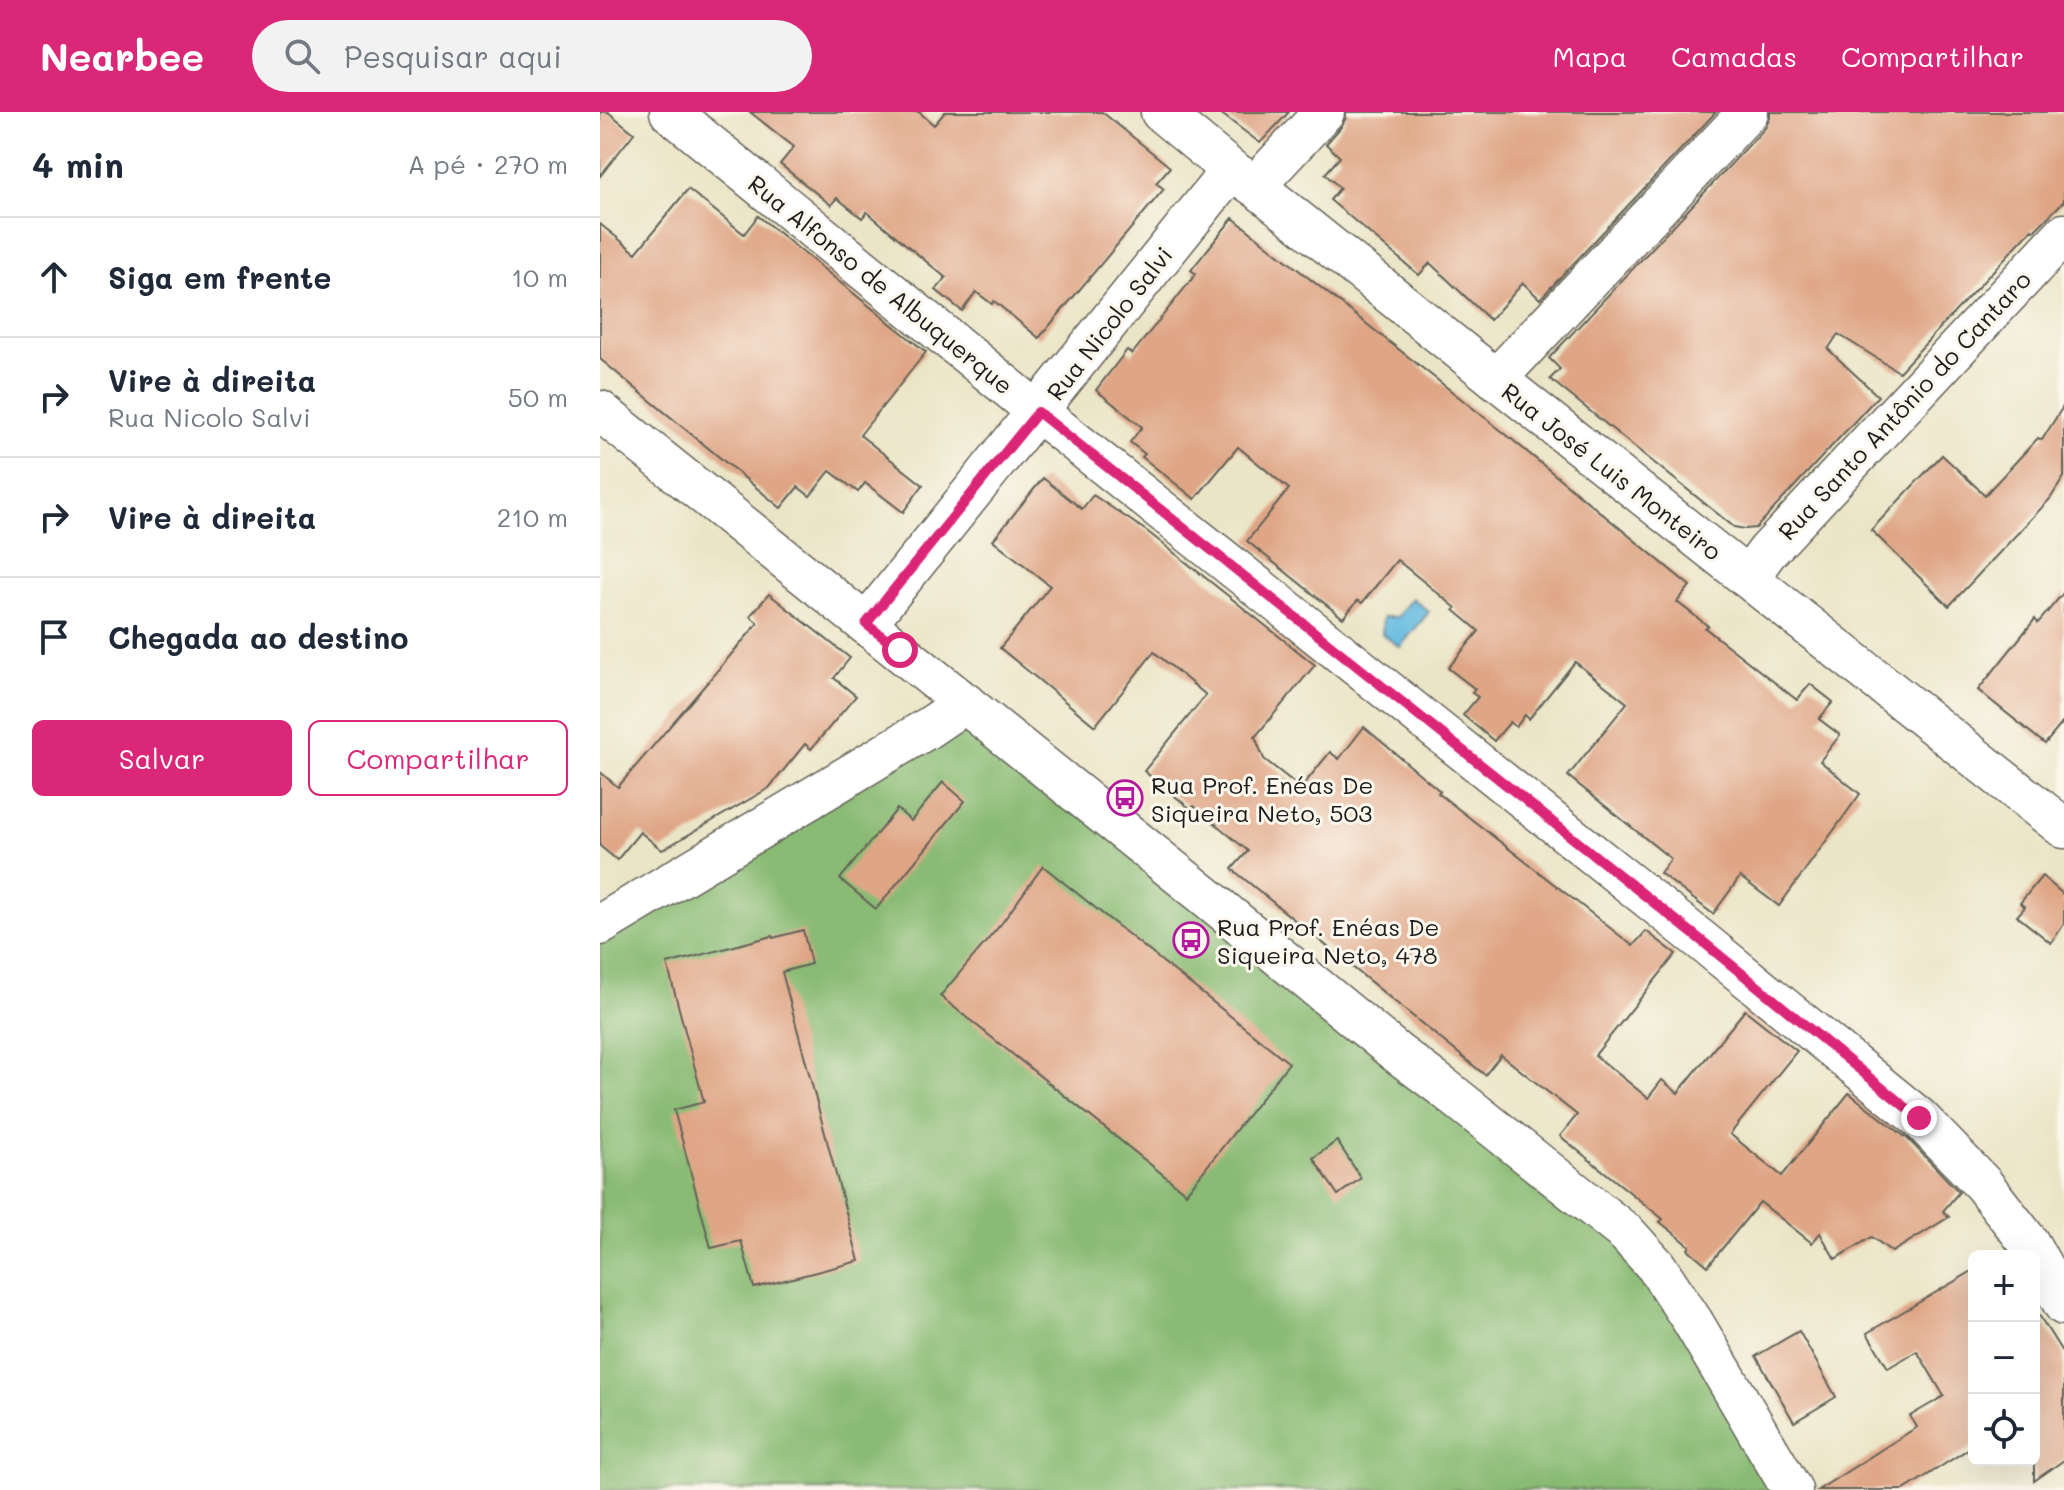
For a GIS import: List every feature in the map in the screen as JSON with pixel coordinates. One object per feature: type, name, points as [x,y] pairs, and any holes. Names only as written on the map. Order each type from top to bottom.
[{"type":"street","name":"Rua Alfonso de Albuquerque","points":[[670,112],[1038,412],[1702,941],[1919,1118],[1983,1184],[2029,1243],[2064,1305]]},
{"type":"street","name":"Rua José Luis Monteiro","points":[[1161,112],[2064,828]]},
{"type":"street","name":"Rua Nicolo Salvi","points":[[866,624],[1038,412],[1243,178],[1324,112]]},
{"type":"street","points":[[1496,379],[1748,112]]},
{"type":"street","name":"Rua Santo Antônio do Cantaro","points":[[1748,578],[1767,552],[2064,234]]},
{"type":"street","points":[[600,411],[1397,1053],[1627,1234],[1656,1266],[1693,1322],[1792,1490]]},
{"type":"street","points":[[600,925],[965,703]]},
{"type":"green space","points":[[962,720],[1627,1234],[1792,1490],[600,1490],[600,933]]},
{"type":"water","points":[[1412,598],[1429,612],[1400,647],[1382,634],[1383,617],[1397,617]]},
{"type":"building","points":[[600,112],[608,112],[634,133],[600,176]]},
{"type":"building","points":[[750,112],[919,112],[934,125],[945,112],[1102,112],[1170,167],[1156,183],[1164,189],[1039,338],[994,301],[992,304],[976,292],[962,311],[936,290],[946,278],[867,212],[862,218],[837,198],[831,205],[780,164],[794,147]]},
{"type":"building","points":[[1219,112],[1289,112],[1260,143]]},
{"type":"building","points":[[1346,112],[1716,112],[1540,299],[1523,283],[1490,320],[1430,263],[1419,275],[1330,200],[1340,188],[1325,174],[1340,157],[1326,144],[1341,127]]},
{"type":"building","points":[[1770,112],[2064,112],[2064,201],[2034,231],[2032,229],[1899,372],[1838,334],[1828,349],[1878,396],[1756,528],[1745,529],[1734,527],[1550,379],[1560,369],[1549,358],[1765,128]]},
{"type":"building","points":[[688,189],[744,234],[758,216],[926,352],[860,435],[923,485],[903,512],[865,483],[858,492],[830,471],[810,496],[798,487],[781,508],[600,359],[600,224],[636,253]]},
{"type":"building","points":[[1233,218],[1503,432],[1690,586],[1677,602],[1708,626],[1705,628],[1797,700],[1810,684],[1833,702],[1819,719],[1840,735],[1820,761],[1860,794],[1779,906],[1740,877],[1713,914],[1660,873],[1671,859],[1568,776],[1627,703],[1575,662],[1529,719],[1525,715],[1516,727],[1510,722],[1494,741],[1463,715],[1478,697],[1472,693],[1475,689],[1448,668],[1479,631],[1454,610],[1456,608],[1397,560],[1362,603],[1358,600],[1343,618],[1247,541],[1289,489],[1238,447],[1195,499],[1142,457],[1145,454],[1130,442],[1142,427],[1096,390],[1127,350],[1132,354],[1196,274],[1191,270]]},
{"type":"building","points":[[2064,405],[2064,477],[2050,499],[1949,606],[1871,530],[1942,455],[1985,495],[2038,438],[2042,440]]},
{"type":"building","points":[[1043,478],[1082,509],[1093,495],[1148,532],[1315,665],[1255,737],[1264,759],[1301,788],[1330,752],[1339,759],[1364,727],[1440,791],[1438,793],[1633,946],[1646,931],[1676,954],[1595,1055],[1648,1098],[1662,1080],[1678,1093],[1745,1010],[1797,1051],[1730,1134],[1782,1176],[1849,1093],[1908,1139],[1959,1192],[1943,1211],[1949,1217],[1892,1252],[1872,1237],[1835,1259],[1820,1233],[1812,1243],[1760,1202],[1708,1266],[1688,1249],[1690,1246],[1660,1222],[1663,1219],[1560,1136],[1577,1115],[1501,1055],[1485,1075],[1232,869],[1248,851],[1194,806],[1191,809],[1144,771],[1206,695],[1154,652],[1095,726],[1000,648],[1050,586],[993,540]]},
{"type":"building","points":[[2064,592],[2064,721],[2045,744],[1978,690],[2035,619],[2038,623]]},
{"type":"building","points":[[769,594],[850,658],[834,678],[856,696],[811,749],[805,744],[769,788],[662,850],[640,832],[617,860],[600,846],[600,772],[618,787],[758,623],[750,616]]},
{"type":"building","points":[[943,782],[965,801],[876,909],[840,879],[897,809],[911,821]]},
{"type":"building","points":[[1043,866],[1289,1063],[1186,1193],[940,996],[1002,923]]},
{"type":"building","points":[[2042,876],[2064,895],[2064,924],[2051,943],[2017,916],[2025,907],[2020,903]]},
{"type":"building","points":[[803,930],[811,964],[782,972],[859,1261],[754,1288],[741,1241],[711,1248],[674,1110],[704,1102],[667,964]]},
{"type":"building","points":[[1337,1141],[1361,1178],[1338,1195],[1313,1158]]},
{"type":"building","points":[[1968,1274],[1968,1449],[1904,1490],[1818,1490],[1917,1427],[1910,1416],[1944,1396],[1917,1351],[1888,1368],[1867,1333]]},
{"type":"building","points":[[2040,1317],[2064,1355],[2064,1460],[2034,1481],[2034,1466],[2040,1466]]},
{"type":"building","points":[[1799,1331],[1836,1397],[1794,1422],[1756,1356]]},
{"type":"place","name":"Rua Prof. Enéas De Siqueira Neto, 503","points":[[1125,798]]},
{"type":"place","name":"Rua Prof. Enéas De Siqueira Neto, 478","points":[[1191,940]]},
{"type":"route","points":[[900,650],[866,624],[1038,412],[1702,941],[1919,1118]]}]
